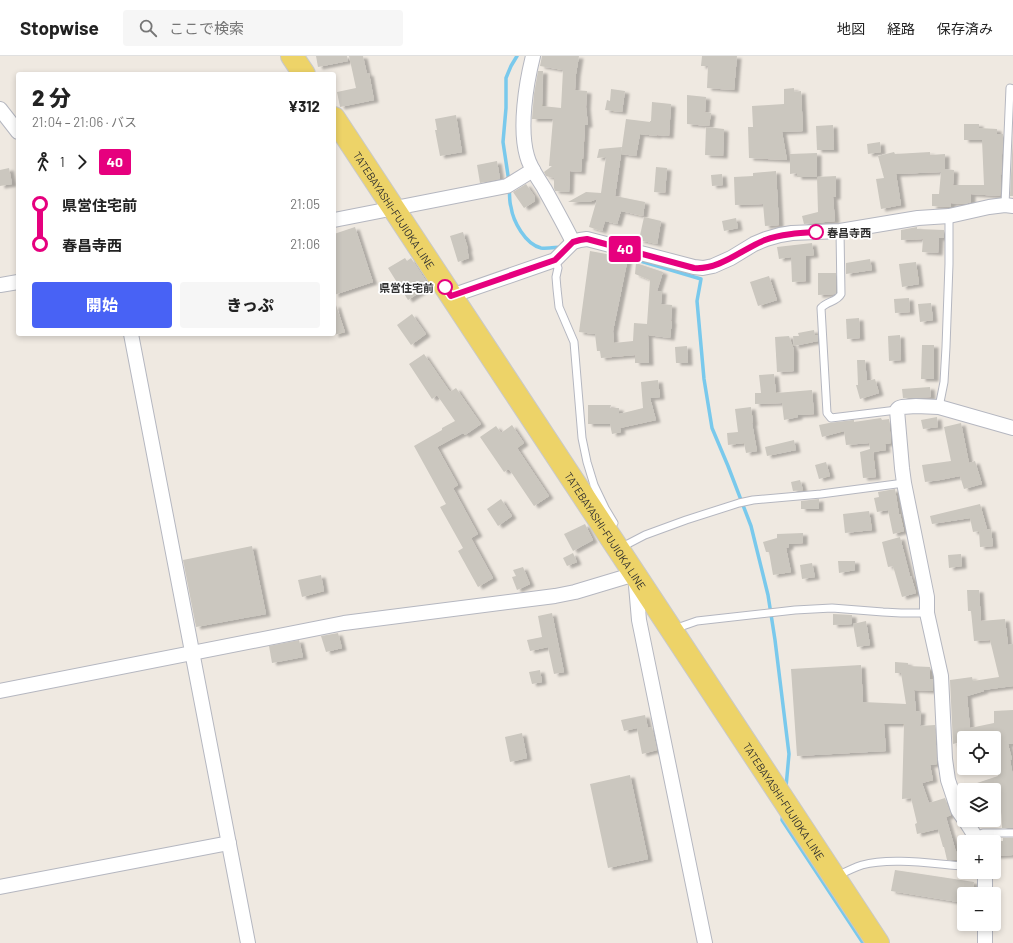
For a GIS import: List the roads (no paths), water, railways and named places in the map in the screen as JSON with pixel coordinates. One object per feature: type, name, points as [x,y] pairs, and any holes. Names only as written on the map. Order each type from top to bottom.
[{"type":"main road","points":[[292,56],[303,72]]},
{"type":"main road","name":"TATEBAYASHI-FUJIOKA LINE","points":[[336,121],[451,296],[622,544],[634,574],[878,943]]},
{"type":"street","points":[[533,56],[527,79],[524,122],[524,142],[527,157],[532,170],[544,188],[573,242]]},
{"type":"street","points":[[0,110],[16,130]]},
{"type":"street","points":[[336,220],[507,186],[532,170]]},
{"type":"street","points":[[451,296],[555,260],[573,242],[580,240],[587,239],[694,268],[703,268],[713,266],[731,258],[754,244],[780,235],[840,231],[918,218],[949,216],[989,207],[1009,205]]},
{"type":"street","points":[[0,285],[16,282]]},
{"type":"street","points":[[131,336],[248,943]]},
{"type":"street","points":[[957,807],[948,780],[945,759],[941,676],[927,613],[927,597],[904,483],[897,410],[902,407],[939,406],[1013,428]]},
{"type":"street","points":[[0,690],[344,623],[555,596],[575,592],[634,574],[639,620],[706,943]]},
{"type":"street","points":[[0,887],[229,843]]},
{"type":"street","points":[[985,931],[985,943]]},
{"type":"lane","points":[[1009,205],[1010,88],[1013,89]]},
{"type":"lane","points":[[939,406],[944,382],[946,347],[949,216]]},
{"type":"lane","points":[[840,231],[841,294],[838,299],[824,305],[821,308],[827,414],[831,418],[897,410]]},
{"type":"lane","points":[[555,260],[558,268],[556,277],[559,307],[574,342],[582,438],[587,462],[594,485],[616,527]]},
{"type":"lane","points":[[622,544],[672,525],[739,503],[753,500],[821,494],[904,483]]},
{"type":"lane","points":[[672,630],[697,622],[795,610],[832,608],[901,613],[927,613]]},
{"type":"lane","points":[[981,835],[983,833],[1013,833]]},
{"type":"lane","points":[[834,877],[862,865],[876,863],[903,862],[957,866]]},
{"type":"waterway","points":[[509,182],[503,142],[506,108],[506,78],[517,56]]},
{"type":"waterway","points":[[509,188],[512,213],[517,225],[525,237],[535,246],[541,248],[563,247]]},
{"type":"waterway","points":[[627,257],[701,279],[697,301],[704,379],[712,428],[751,526],[768,595],[789,754],[786,787]]},
{"type":"waterway","points":[[783,813],[782,820],[863,943]]},
{"type":"place","name":"春昌寺西","points":[[816,232]]},
{"type":"place","name":"県営住宅前","points":[[445,287]]}]
